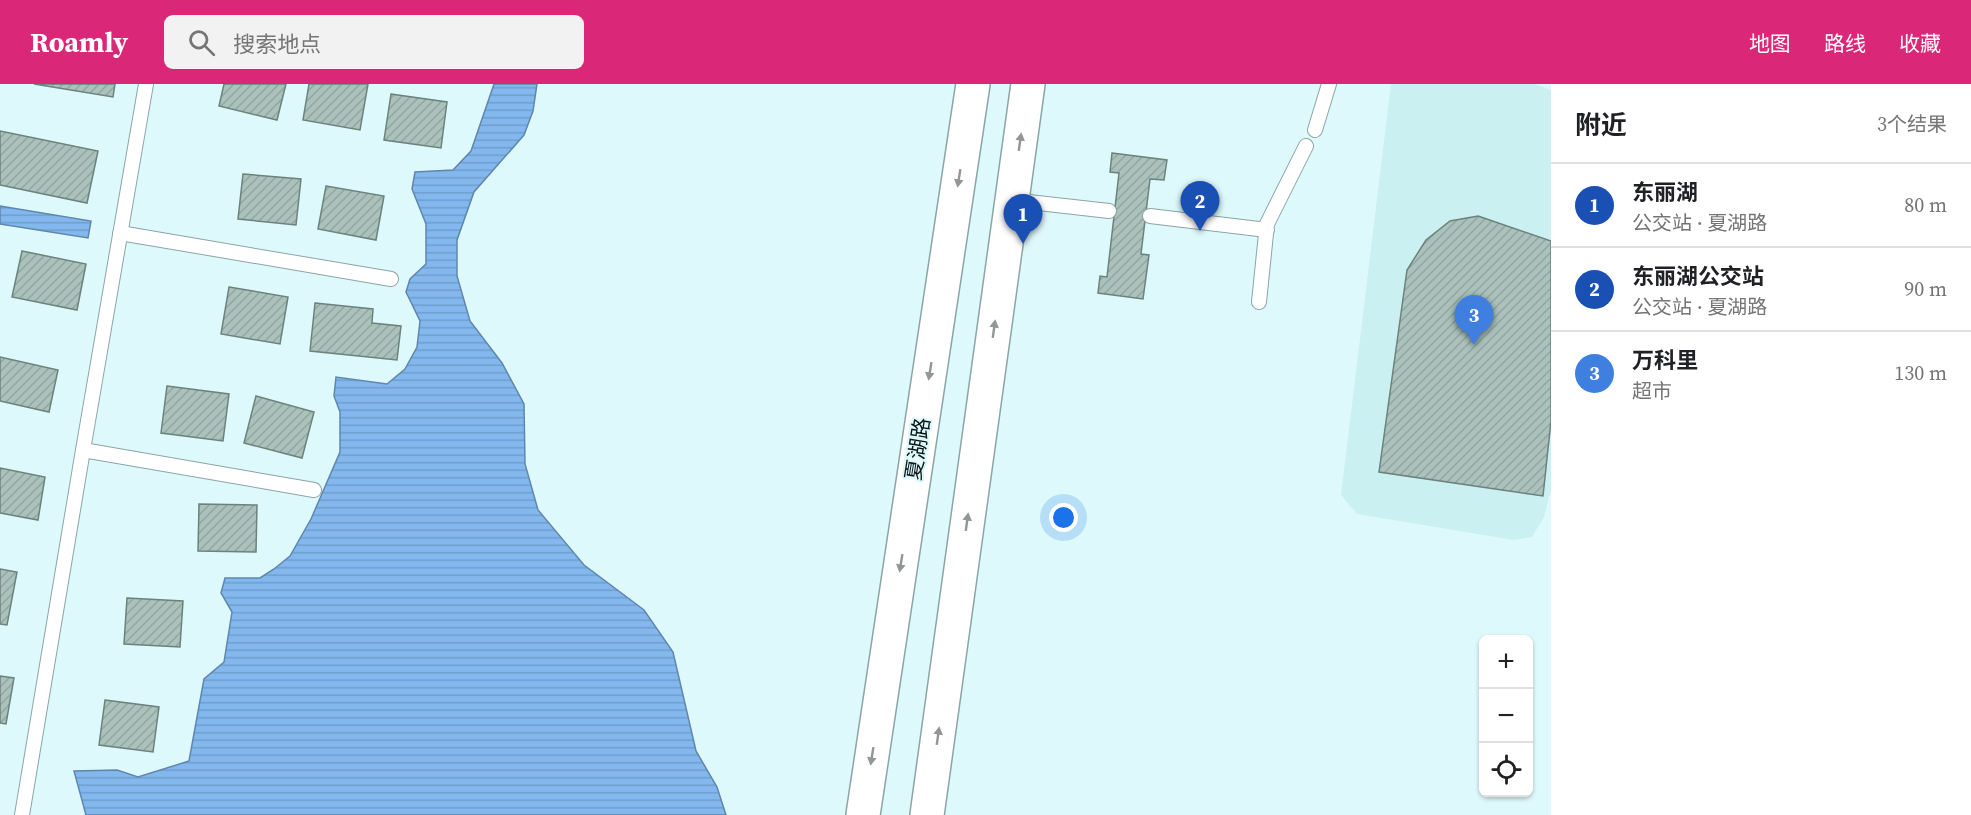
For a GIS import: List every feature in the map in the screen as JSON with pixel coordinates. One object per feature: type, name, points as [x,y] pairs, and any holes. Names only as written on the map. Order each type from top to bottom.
[{"type":"street","name":"夏湖路","points":[[863,815],[973,84]]},
{"type":"street","points":[[927,815],[1028,84]]},
{"type":"lane","points":[[22,815],[82,450],[146,84]]},
{"type":"lane","points":[[1315,130],[1329,84]]},
{"type":"lane","points":[[1259,302],[1267,230],[1271,214],[1306,146]]},
{"type":"lane","points":[[1011,200],[1109,211]]},
{"type":"lane","points":[[1150,216],[1267,230]]},
{"type":"lane","points":[[120,233],[391,279]]},
{"type":"lane","points":[[82,450],[314,490]]},
{"type":"shaded area","points":[[1391,84],[1534,84],[1551,90],[1551,490],[1544,517],[1532,537],[1514,540],[1357,514],[1341,495]]},
{"type":"water","points":[[494,84],[537,84],[533,111],[524,135],[474,192],[457,240],[457,276],[470,321],[502,363],[524,404],[525,464],[538,510],[584,565],[644,610],[673,652],[696,751],[717,787],[726,815],[86,815],[74,771],[117,770],[138,777],[189,761],[204,679],[224,662],[232,612],[221,593],[225,578],[260,578],[274,569],[290,556],[311,519],[340,452],[340,412],[334,396],[336,377],[387,384],[405,369],[417,347],[420,321],[406,292],[410,279],[426,264],[426,224],[412,189],[415,172],[453,170],[471,151]]},
{"type":"water","points":[[0,206],[91,221],[88,238],[0,224]]},
{"type":"building","points":[[34,84],[115,84],[113,97]]},
{"type":"building","points":[[224,84],[286,84],[277,120],[219,106]]},
{"type":"building","points":[[309,84],[368,84],[360,130],[303,120]]},
{"type":"building","points":[[391,94],[447,102],[441,148],[384,140]]},
{"type":"building","points":[[0,131],[98,151],[87,203],[0,185]]},
{"type":"building","points":[[1112,153],[1167,160],[1164,180],[1150,179],[1141,254],[1149,255],[1143,299],[1098,293],[1100,276],[1107,277],[1119,173],[1110,172]]},
{"type":"building","points":[[243,174],[301,179],[296,225],[238,219]]},
{"type":"building","points":[[326,186],[384,196],[376,240],[318,229]]},
{"type":"building","points":[[1478,216],[1551,241],[1551,421],[1543,496],[1379,472],[1407,270],[1426,240],[1450,221]]},
{"type":"building","points":[[22,251],[86,264],[77,310],[12,297]]},
{"type":"building","points":[[229,287],[288,297],[280,344],[221,334]]},
{"type":"building","points":[[315,303],[373,309],[372,323],[401,326],[397,360],[310,351]]},
{"type":"building","points":[[0,357],[58,370],[49,412],[0,401]]},
{"type":"building","points":[[167,386],[229,394],[223,441],[161,433]]},
{"type":"building","points":[[256,396],[314,412],[302,458],[244,443]]},
{"type":"building","points":[[0,468],[45,477],[38,520],[0,513]]},
{"type":"building","points":[[199,504],[257,505],[256,552],[198,551]]},
{"type":"building","points":[[0,569],[17,572],[7,625],[0,624]]},
{"type":"building","points":[[127,598],[183,601],[180,647],[124,644]]},
{"type":"building","points":[[0,676],[14,678],[6,724],[0,723]]},
{"type":"building","points":[[105,700],[159,707],[153,752],[99,745]]},
{"type":"place","name":"东丽湖公交站","points":[[1200,231]]},
{"type":"place","name":"东丽湖","points":[[1023,244]]},
{"type":"place","name":"万科里","points":[[1474,345]]}]
